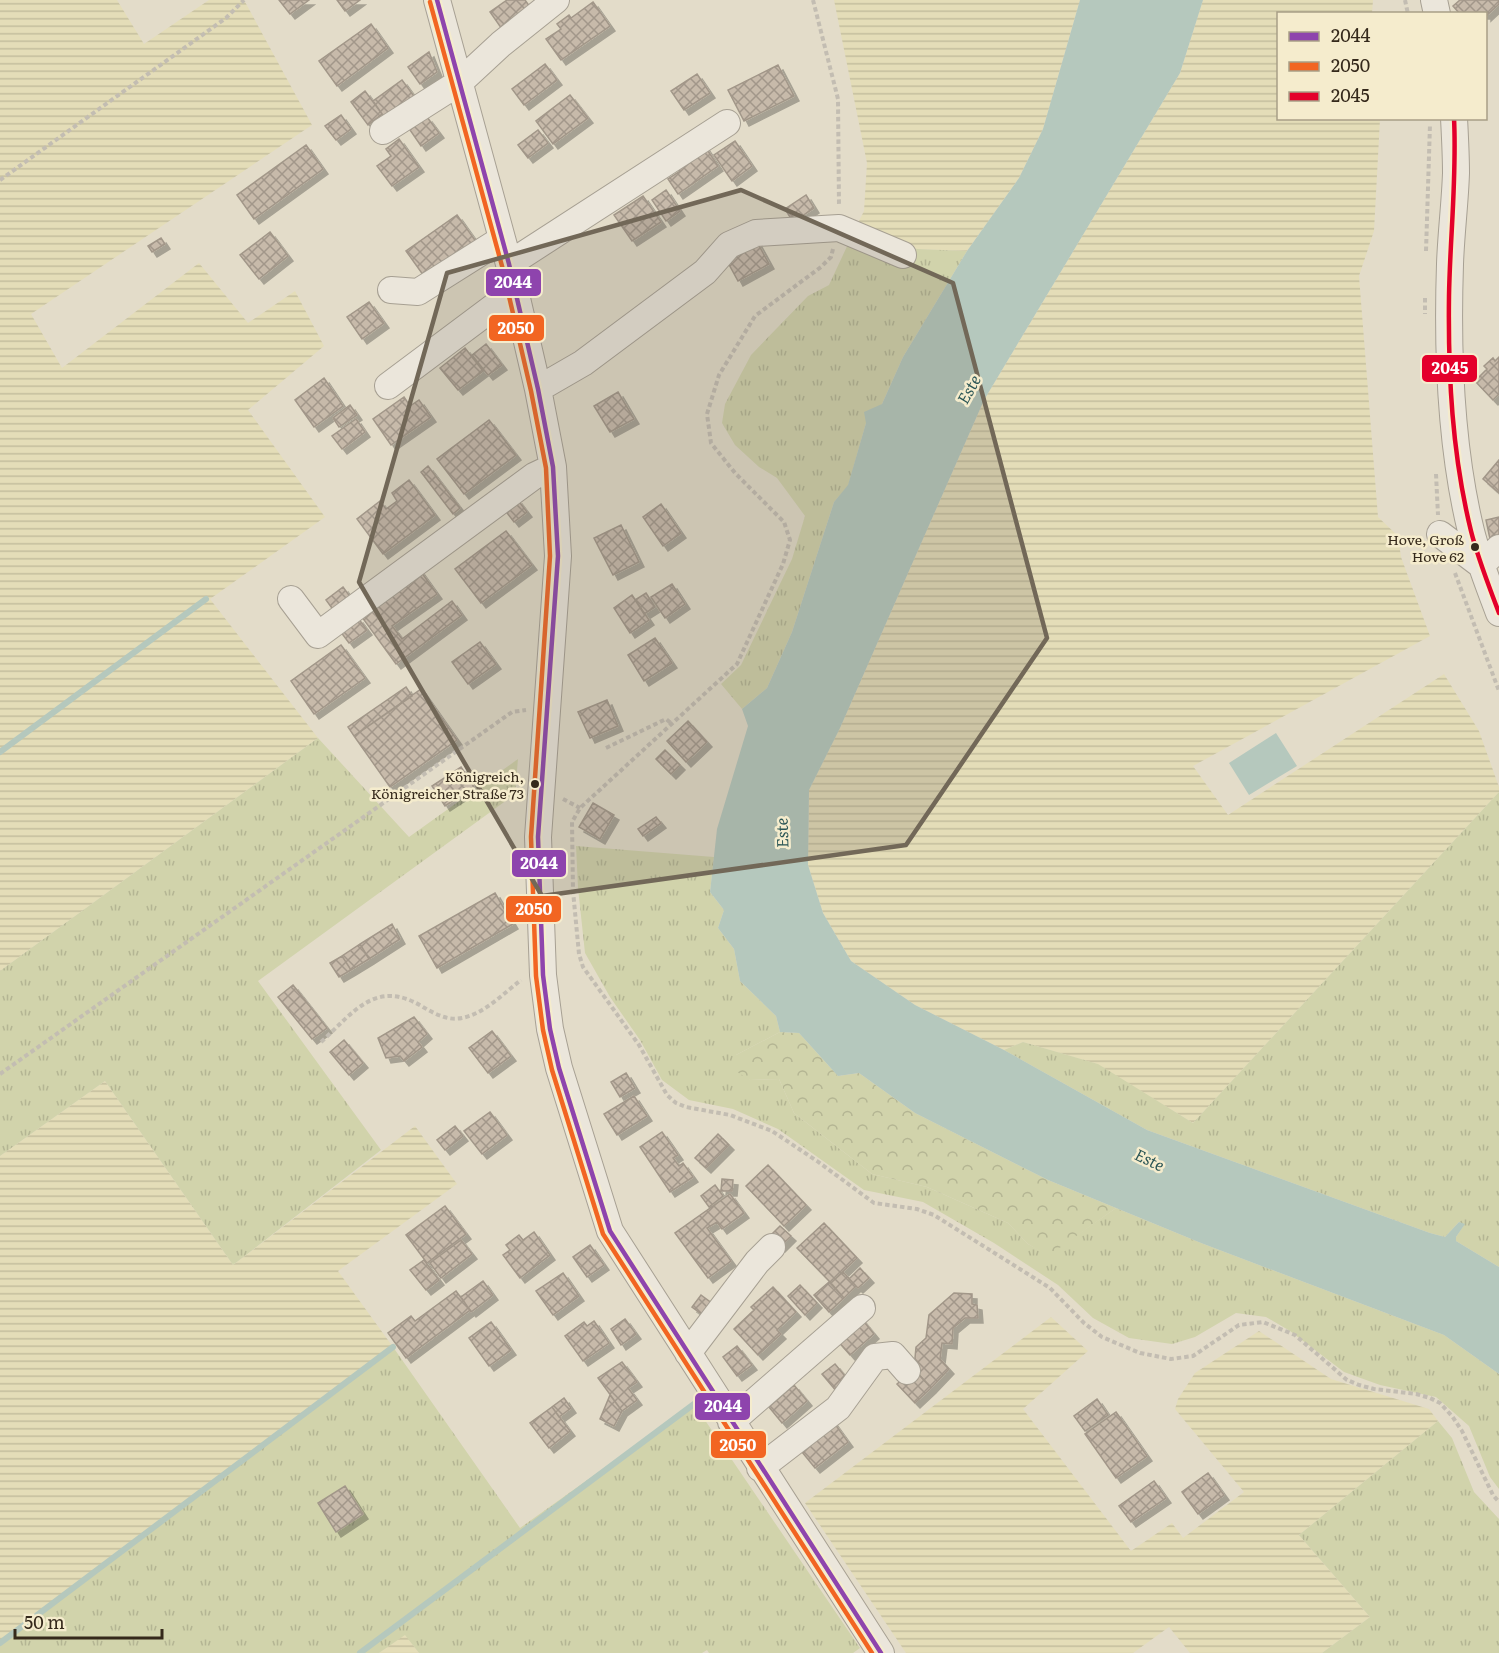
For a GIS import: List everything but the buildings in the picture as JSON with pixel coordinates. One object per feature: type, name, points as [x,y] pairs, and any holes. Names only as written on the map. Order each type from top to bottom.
[{"type":"street","points":[[437,0],[506,252],[554,466],[558,555],[538,837],[543,975],[550,1029],[559,1068],[610,1231],[877,1652]]},
{"type":"street","points":[[383,131],[460,82],[525,24],[556,0]]},
{"type":"street","points":[[1454,120],[1456,171],[1450,263],[1449,325],[1454,424],[1471,530],[1490,557],[1499,613]]},
{"type":"street","points":[[391,290],[418,292],[506,252],[726,123]]},
{"type":"street","points":[[538,389],[583,363],[705,272],[729,245],[756,233],[839,228],[903,255]]},
{"type":"street","points":[[388,386],[515,291]]},
{"type":"street","points":[[291,599],[318,635],[534,476],[554,466]]},
{"type":"street","points":[[1440,534],[1490,557]]},
{"type":"street","points":[[688,1353],[757,1262],[772,1247]]},
{"type":"street","points":[[731,1422],[862,1308]]},
{"type":"street","points":[[760,1468],[838,1408],[875,1357],[892,1355],[907,1371]]},
{"type":"path","points":[[0,180],[226,18],[244,0]]},
{"type":"path","points":[[813,0],[838,99],[839,228],[831,257],[755,316],[719,375],[707,414],[711,443],[735,473],[784,522],[790,540],[783,564],[737,664],[580,808],[572,822],[573,891],[579,954],[583,967],[639,1045],[667,1095],[676,1103],[730,1115],[772,1131],[818,1161],[874,1203],[917,1209],[934,1215],[1050,1288],[1084,1323],[1102,1337],[1118,1345],[1155,1357],[1182,1359],[1204,1350],[1239,1324],[1263,1322],[1295,1335],[1347,1380],[1374,1389],[1430,1398],[1440,1403],[1462,1431],[1492,1495],[1499,1502]]},
{"type":"path","points":[[0,1074],[512,712],[548,708]]},
{"type":"path","points":[[606,748],[666,719],[672,724]]},
{"type":"path","points":[[321,1042],[367,1000],[391,995],[414,1002],[440,1017],[462,1018],[477,1012],[521,980],[543,975]]},
{"type":"highlighted area","points":[[741,190],[953,283],[1047,638],[906,845],[542,896],[359,582],[447,273]]},
{"type":"shaded area","points":[[0,0],[117,0],[144,44],[209,0],[244,0],[312,125],[31,314],[62,368],[199,263],[248,323],[295,291],[324,346],[248,410],[325,517],[210,599],[318,738],[0,971]]},
{"type":"shaded area","points":[[834,0],[1080,0],[1043,129],[1019,178],[967,251],[917,249],[856,227],[864,211],[867,163]]},
{"type":"shaded area","points":[[1203,0],[1373,0],[1372,12],[1277,12],[1277,120],[1380,120],[1374,231],[1359,276],[1378,517],[1398,536],[1401,557],[1430,636],[1193,766],[1228,815],[1444,674],[1479,731],[1499,787],[1499,792],[1193,1123],[1097,1064],[1023,1042],[1004,1050],[915,1005],[851,961],[823,913],[808,865],[809,790],[840,728],[984,400],[1180,73]]},
{"type":"shaded area","points":[[105,1081],[233,1265],[415,1126],[457,1184],[338,1271],[393,1347],[0,1643],[0,1156]]},
{"type":"shaded area","points":[[1051,1317],[1088,1351],[1023,1409],[1131,1551],[1172,1523],[1183,1538],[1244,1492],[1175,1409],[1178,1399],[1195,1373],[1259,1331],[1331,1379],[1429,1409],[1438,1421],[1299,1535],[1370,1617],[1322,1653],[1190,1653],[1169,1627],[1133,1653],[906,1653],[805,1503]]},
{"type":"shaded area","points":[[405,1634],[419,1653],[379,1653]]},
{"type":"green space","points":[[856,227],[917,249],[967,251],[903,357],[882,404],[866,423],[848,486],[834,502],[792,632],[767,688],[742,709],[721,684],[741,665],[792,559],[805,516],[777,478],[759,467],[735,445],[722,423],[725,404],[751,355],[808,296],[829,285]]},
{"type":"green space","points":[[318,738],[409,837],[518,759],[515,794],[258,981],[381,1150],[233,1265],[105,1081],[0,1156],[0,971]]},
{"type":"green space","points":[[1499,792],[1499,1267],[1456,1241],[1464,1225],[1459,1222],[1445,1237],[1430,1233],[1147,1130],[1004,1050],[1023,1042],[1098,1064],[1193,1123]]},
{"type":"green space","points":[[576,846],[714,857],[710,892],[724,910],[718,928],[734,949],[740,981],[776,1016],[780,1032],[736,1055],[750,1080],[779,1079],[794,1113],[872,1174],[927,1187],[1008,1223],[1028,1244],[1048,1255],[1116,1208],[1201,1243],[1444,1335],[1499,1374],[1499,1489],[1490,1477],[1469,1426],[1436,1397],[1380,1385],[1344,1372],[1290,1331],[1266,1317],[1236,1313],[1195,1337],[1172,1344],[1129,1338],[1093,1318],[1058,1285],[994,1243],[923,1202],[864,1190],[778,1129],[733,1109],[689,1100],[662,1080],[640,1040],[610,997],[585,953]]},
{"type":"green space","points":[[780,1032],[799,1033],[838,1076],[859,1073],[915,1113],[1048,1180],[1116,1208],[1048,1256],[1028,1244],[1008,1223],[927,1187],[872,1174],[794,1113],[779,1079],[750,1080],[737,1072],[736,1055]]},
{"type":"green space","points":[[393,1347],[520,1528],[694,1404],[860,1648],[853,1653],[709,1653],[707,1650],[702,1653],[419,1653],[405,1635],[379,1653],[0,1653],[0,1643]]},
{"type":"green space","points":[[1438,1421],[1452,1438],[1474,1492],[1499,1519],[1499,1653],[1322,1653],[1370,1617],[1299,1535]]},
{"type":"water","name":"Este","points":[[1080,0],[1203,0],[1180,73],[984,400],[840,728],[809,790],[808,865],[823,913],[851,961],[915,1005],[1004,1050],[1147,1130],[1430,1233],[1445,1237],[1459,1222],[1465,1224],[1456,1237],[1456,1241],[1499,1267],[1499,1374],[1444,1335],[1201,1243],[1048,1180],[915,1113],[859,1073],[838,1076],[799,1033],[780,1032],[776,1016],[740,981],[734,949],[718,928],[724,910],[710,892],[717,829],[748,726],[742,709],[767,688],[792,632],[834,502],[848,485],[866,423],[864,412],[882,404],[903,357],[967,251],[1019,178],[1043,129]]},
{"type":"water","points":[[1276,733],[1297,766],[1249,795],[1229,763]]},
{"type":"waterway","points":[[0,752],[206,599]]},
{"type":"waterway","points":[[0,1643],[393,1347]]},
{"type":"waterway","points":[[360,1653],[694,1404]]},
{"type":"transit line","name":"2044","points":[[437,0],[509,264],[538,389],[553,467],[558,556],[538,837],[543,975],[550,1029],[559,1068],[610,1231],[881,1653]]},
{"type":"transit line","name":"2050","points":[[430,2],[502,266],[546,468],[550,556],[531,837],[536,976],[543,1030],[552,1070],[603,1234],[872,1653]]},
{"type":"transit line","name":"2045","points":[[1454,120],[1455,163],[1449,296],[1452,414],[1459,473],[1471,531],[1499,613]]},
{"type":"place","name":"Hove, Groß Hove 62","points":[[1475,547]]},
{"type":"place","name":"Königreich, Königreicher Straße 73","points":[[535,784]]}]
